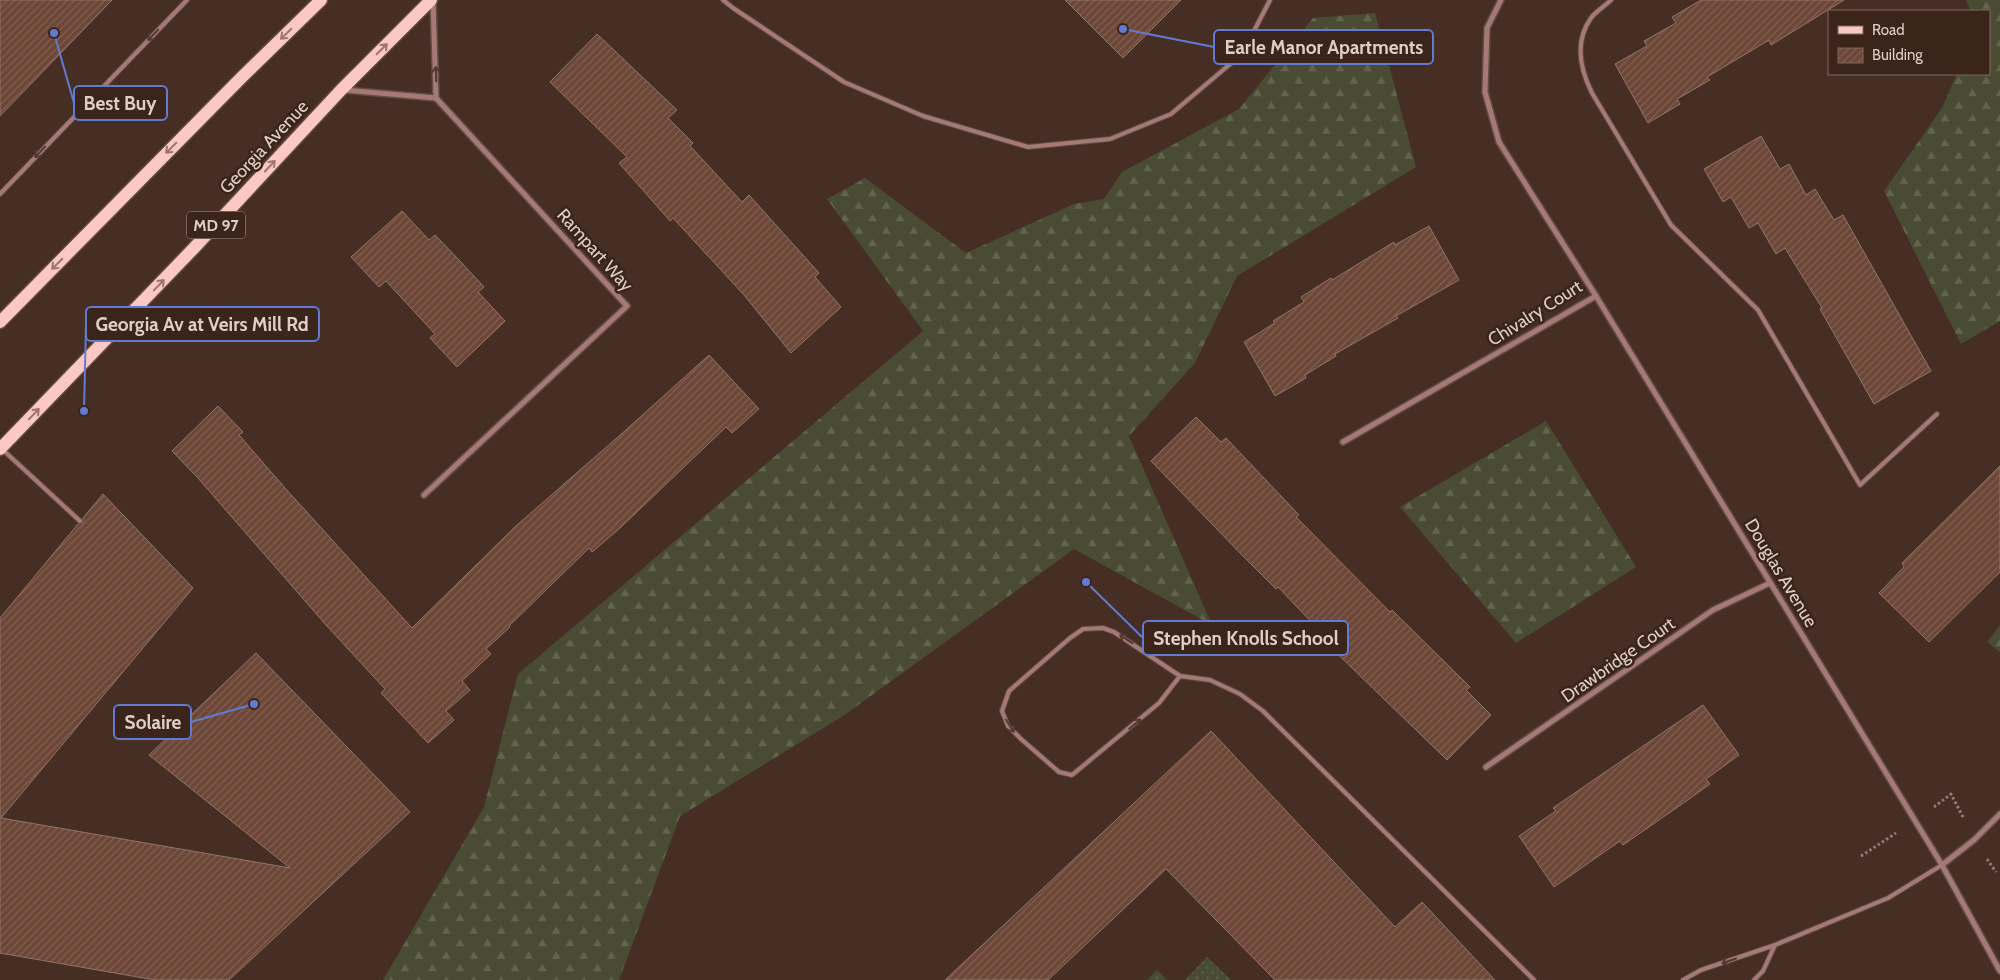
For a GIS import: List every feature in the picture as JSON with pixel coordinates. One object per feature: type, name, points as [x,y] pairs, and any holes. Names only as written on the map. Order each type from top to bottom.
[{"type":"main road","points":[[0,322],[234,85],[321,0]]},
{"type":"main road","name":"Georgia Avenue","points":[[0,449],[194,248],[341,90],[432,0]]},
{"type":"street","points":[[341,90],[436,98],[432,0]]},
{"type":"street","name":"Chivalry Court","points":[[1343,442],[1596,296],[1499,142],[1485,92],[1488,28],[1501,0]]},
{"type":"street","name":"Rampart Way","points":[[424,495],[627,306],[436,98]]},
{"type":"street","name":"Douglas Avenue","points":[[1596,296],[1942,865],[2000,971]]},
{"type":"street","name":"Drawbridge Court","points":[[1486,767],[1713,610],[1770,583]]},
{"type":"street","points":[[1942,865],[1974,840],[2000,814]]},
{"type":"lane","points":[[0,194],[187,0]]},
{"type":"lane","points":[[723,0],[844,82],[924,116],[1028,147],[1110,139],[1171,114],[1242,54],[1270,0]]},
{"type":"lane","points":[[1611,0],[1591,18],[1582,36],[1580,55],[1583,75],[1592,93],[1671,225],[1758,310],[1860,485],[1938,414]]},
{"type":"lane","points":[[0,449],[80,521]]},
{"type":"lane","points":[[1180,676],[1159,703],[1072,775],[1059,772],[1021,739],[1008,726],[1002,711],[1008,692],[1083,629],[1103,628],[1114,632],[1180,676],[1210,680],[1240,694],[1263,711],[1534,980]]},
{"type":"lane","points":[[1684,980],[1701,970],[1776,945],[1888,898],[1942,865]]},
{"type":"lane","points":[[1754,980],[1763,971],[1776,945]]},
{"type":"green space","points":[[1966,0],[2000,0],[2000,321],[1961,344],[1884,191],[1942,108],[1957,75],[1990,75],[1990,10],[1971,10]]},
{"type":"green space","points":[[1375,13],[1416,167],[1237,276],[1195,363],[1129,436],[1212,625],[1074,549],[843,716],[680,816],[619,980],[383,980],[484,807],[518,674],[923,331],[827,199],[865,178],[966,253],[1074,204],[1104,199],[1122,172],[1239,109],[1313,18]]},
{"type":"green space","points":[[1546,421],[1636,567],[1516,643],[1400,507]]},
{"type":"green space","points":[[2000,625],[2000,652],[1987,642]]},
{"type":"green space","points":[[1207,957],[1231,980],[1185,980]]},
{"type":"green space","points":[[1157,970],[1167,980],[1147,980]]},
{"type":"building","points":[[0,0],[112,0],[0,116]]},
{"type":"building","points":[[1065,0],[1181,0],[1123,58]]},
{"type":"building","points":[[1701,0],[1844,0],[1771,45],[1769,40],[1707,77],[1710,80],[1677,99],[1680,104],[1648,123],[1615,64],[1647,46],[1644,41],[1676,23],[1672,17]]},
{"type":"building","points":[[597,34],[677,110],[668,118],[693,143],[690,146],[742,202],[749,195],[819,273],[815,277],[841,307],[791,353],[744,295],[673,218],[670,221],[619,163],[627,157],[550,82]]},
{"type":"building","points":[[1761,136],[1780,169],[1789,164],[1806,195],[1815,189],[1834,220],[1843,215],[1931,371],[1874,404],[1820,309],[1822,308],[1785,248],[1776,254],[1758,223],[1749,228],[1731,197],[1723,202],[1704,169]]},
{"type":"building","points":[[402,211],[429,240],[435,235],[460,261],[484,287],[478,292],[505,321],[457,367],[430,338],[435,334],[386,281],[379,287],[351,257]]},
{"type":"building","points":[[1429,226],[1459,280],[1335,354],[1336,356],[1305,375],[1306,378],[1275,396],[1244,342],[1304,302],[1301,297],[1331,278],[1332,280],[1394,242],[1395,245]]},
{"type":"building","points":[[709,355],[759,409],[732,433],[726,427],[620,528],[592,552],[589,548],[486,649],[491,654],[462,681],[470,690],[446,711],[454,720],[428,743],[381,693],[385,689],[172,451],[218,406],[243,432],[239,435],[285,488],[412,628],[516,526]]},
{"type":"building","points":[[1196,417],[1221,442],[1226,438],[1299,515],[1296,517],[1390,612],[1392,610],[1470,687],[1466,690],[1491,715],[1447,760],[1319,636],[1322,633],[1278,587],[1276,589],[1151,461]]},
{"type":"building","points":[[2000,466],[2000,572],[1929,642],[1879,593],[1904,567],[1902,563]]},
{"type":"building","points":[[103,494],[193,588],[1,818],[290,868],[149,755],[256,653],[410,812],[229,980],[155,980],[0,953],[0,618],[78,524],[83,523],[83,518]]},
{"type":"building","points":[[1703,705],[1739,755],[1706,779],[1710,784],[1682,804],[1623,845],[1620,841],[1554,887],[1519,836],[1556,811],[1553,808]]},
{"type":"building","points":[[1211,731],[1395,927],[1422,902],[1495,980],[1275,980],[1166,869],[1048,980],[945,980]]},
{"type":"place","name":"Earle Manor Apartments","points":[[1123,29]]},
{"type":"place","name":"Best Buy","points":[[54,33]]},
{"type":"place","name":"Georgia Av at Veirs Mill Rd","points":[[84,411]]},
{"type":"place","name":"Stephen Knolls School","points":[[1086,582]]},
{"type":"place","name":"Solaire","points":[[254,704]]}]
